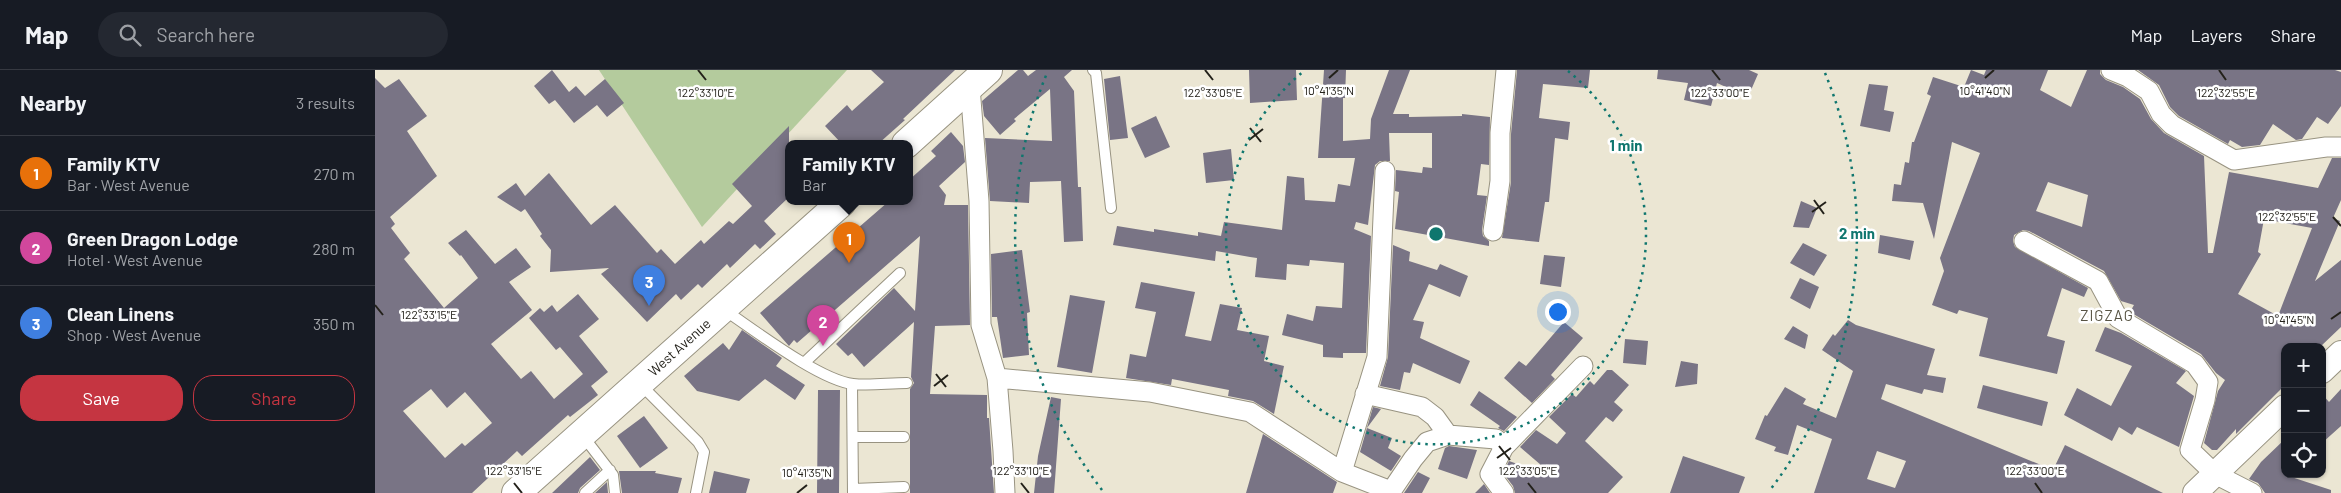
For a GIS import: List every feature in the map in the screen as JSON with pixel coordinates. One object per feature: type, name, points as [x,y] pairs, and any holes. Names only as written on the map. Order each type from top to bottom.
[{"type":"main road","points":[[911,140],[979,79]]},
{"type":"main road","name":"West Avenue","points":[[516,493],[839,205]]},
{"type":"street","points":[[1493,232],[1500,181],[1499,132],[1506,70]]},
{"type":"street","points":[[2111,70],[2128,77],[2149,91],[2161,114],[2172,125],[2234,160],[2326,147],[2341,147]]},
{"type":"street","points":[[979,79],[981,325],[997,378],[1005,493]]},
{"type":"street","points":[[1342,472],[1377,357],[1385,171]]},
{"type":"street","points":[[2024,241],[2098,281],[2118,318],[2195,364],[2208,382],[2205,400],[2190,450],[2215,474],[2252,493]]},
{"type":"street","points":[[2326,367],[2341,353]]},
{"type":"street","points":[[1503,493],[1490,474],[1505,447],[1583,366]]},
{"type":"street","points":[[997,378],[1150,392],[1250,412],[1342,472],[1391,492],[1427,442],[1448,435],[1496,439],[1505,447]]},
{"type":"street","points":[[1365,394],[1422,407],[1435,416],[1448,435]]},
{"type":"street","points":[[2195,493],[2281,411]]},
{"type":"lane","points":[[1093,70],[1096,73],[1111,208]]},
{"type":"lane","points":[[803,363],[901,273]]},
{"type":"lane","points":[[722,308],[803,363],[837,379],[852,384],[907,383]]},
{"type":"lane","points":[[639,383],[698,442],[704,452],[696,493]]},
{"type":"lane","points":[[852,384],[853,491],[904,487]]},
{"type":"lane","points":[[581,433],[613,475],[615,493]]},
{"type":"lane","points":[[853,437],[903,437]]},
{"type":"lane","points":[[585,493],[610,470]]},
{"type":"green space","points":[[599,70],[847,70],[702,227]]},
{"type":"building","points":[[552,70],[569,92],[576,86],[585,96],[605,79],[624,103],[607,117],[597,105],[574,123],[555,100],[549,104],[534,86]]},
{"type":"building","points":[[871,70],[955,70],[882,140],[838,140],[825,126],[847,105],[852,111],[884,82]]},
{"type":"building","points":[[1018,70],[1023,70],[1028,76],[1036,70],[1072,70],[1064,77],[1074,91],[1078,187],[1081,187],[1083,241],[1064,242],[1061,181],[1030,182],[1029,203],[990,201],[985,138],[1052,141],[1050,89],[1014,119],[1016,121],[1000,135],[984,116],[982,101]]},
{"type":"building","points":[[1249,70],[1296,70],[1297,100],[1250,103]]},
{"type":"building","points":[[1324,70],[1346,70],[1345,98],[1343,98],[1343,141],[1370,139],[1371,119],[1389,70],[1410,70],[1393,114],[1409,114],[1409,117],[1462,116],[1462,114],[1490,117],[1489,165],[1481,164],[1477,195],[1487,196],[1482,230],[1483,236],[1489,241],[1489,246],[1395,229],[1399,192],[1395,191],[1396,170],[1422,173],[1423,167],[1432,168],[1432,133],[1389,133],[1390,161],[1380,161],[1375,165],[1368,225],[1356,222],[1354,229],[1371,236],[1366,353],[1343,353],[1343,358],[1323,357],[1323,345],[1282,335],[1287,314],[1313,321],[1316,306],[1342,308],[1344,263],[1310,260],[1309,266],[1287,264],[1286,280],[1255,277],[1257,258],[1216,251],[1215,261],[1113,245],[1117,226],[1154,232],[1154,229],[1198,236],[1198,232],[1221,236],[1224,222],[1282,230],[1287,176],[1304,178],[1305,200],[1335,202],[1338,184],[1350,186],[1355,158],[1318,158]]},
{"type":"building","points":[[1517,70],[1590,70],[1588,88],[1543,84],[1539,118],[1570,122],[1568,140],[1555,138],[1549,202],[1545,202],[1539,242],[1502,238],[1511,182],[1511,134]]},
{"type":"building","points":[[1658,70],[1749,70],[1758,74],[1748,97],[1717,83],[1711,106],[1684,100],[1688,83],[1657,79]]},
{"type":"building","points":[[1971,70],[1984,75],[1986,70],[2048,70],[2040,90],[2071,107],[2087,70],[2100,70],[2100,74],[2106,80],[2123,87],[2140,99],[2151,119],[2164,133],[2204,156],[2208,253],[2213,253],[2229,172],[2318,188],[2332,158],[2341,158],[2341,200],[2333,218],[2340,221],[2315,281],[2341,260],[2341,327],[2324,343],[2281,343],[2281,389],[2236,434],[2236,429],[2217,450],[2212,450],[2204,443],[2218,391],[2225,380],[2216,373],[2201,354],[2130,312],[2134,305],[2121,301],[2104,271],[2029,231],[2023,230],[2014,235],[2015,247],[2088,288],[2084,297],[2062,288],[2047,336],[2065,341],[2057,374],[1979,356],[1988,318],[1959,310],[1957,314],[1932,305],[1944,271],[1940,258],[1980,153],[1952,142],[1934,239],[1923,203],[1892,201],[1894,184],[1901,185],[1905,162],[1909,163],[1912,142],[1914,142],[1931,96],[1927,94],[1933,77],[1964,87]],"holes":[[[2048,182],[2088,195],[2082,227],[2036,211]],[[2264,219],[2312,228],[2278,316],[2238,294],[2261,254],[2258,252]]]},
{"type":"building","points":[[2138,70],[2335,70],[2341,72],[2341,106],[2328,124],[2317,117],[2302,139],[2296,140],[2273,124],[2260,145],[2242,147],[2230,140],[2228,144],[2179,116],[2170,107],[2159,85]]},
{"type":"building","points":[[1120,76],[1128,138],[1110,140],[1104,79]]},
{"type":"building","points":[[375,78],[385,88],[399,79],[427,116],[407,131],[437,176],[390,217],[395,224],[391,228],[410,253],[404,259],[444,308],[478,278],[461,255],[448,243],[466,230],[495,264],[516,248],[531,267],[509,282],[532,310],[491,344],[521,379],[531,371],[554,399],[583,374],[560,347],[556,350],[529,318],[540,308],[544,312],[552,305],[557,312],[578,294],[599,319],[579,336],[608,372],[591,386],[598,395],[570,417],[568,415],[522,456],[517,451],[472,493],[375,493]],"holes":[[[431,389],[447,408],[465,392],[492,423],[465,446],[462,443],[445,458],[403,411]]]},
{"type":"building","points":[[1869,84],[1888,86],[1884,110],[1894,112],[1890,132],[1860,126]]},
{"type":"building","points":[[1156,116],[1170,147],[1145,158],[1131,128]]},
{"type":"building","points":[[789,126],[789,140],[785,140],[785,201],[764,221],[776,234],[760,249],[755,244],[730,268],[727,264],[702,288],[698,284],[681,300],[676,294],[647,322],[601,274],[609,268],[550,272],[551,250],[540,236],[542,234],[525,209],[521,212],[497,197],[516,183],[525,196],[549,173],[591,225],[615,205],[657,253],[661,249],[675,264],[701,240],[704,244],[729,221],[733,224],[752,206],[732,184]]},
{"type":"building","points":[[951,132],[963,146],[965,162],[939,186],[946,195],[944,205],[968,205],[970,325],[935,326],[930,394],[987,395],[987,418],[989,418],[994,493],[910,493],[910,389],[914,383],[911,377],[914,322],[864,367],[852,353],[848,356],[836,344],[894,288],[915,311],[920,236],[797,343],[794,340],[789,346],[760,313],[885,205],[913,205],[913,176],[936,156],[931,151]]},
{"type":"building","points":[[1231,149],[1234,180],[1206,183],[1203,153]]},
{"type":"building","points":[[1801,201],[1817,208],[1809,228],[1793,227]]},
{"type":"building","points":[[1880,235],[1914,241],[1910,260],[1878,253]]},
{"type":"building","points":[[1803,243],[1827,255],[1814,276],[1790,263]]},
{"type":"building","points":[[1393,245],[1410,252],[1409,261],[1437,270],[1440,264],[1468,276],[1460,297],[1429,284],[1413,320],[1424,322],[1420,338],[1470,361],[1460,384],[1413,363],[1410,373],[1404,372],[1400,390],[1380,386],[1388,357]]},
{"type":"building","points":[[1022,250],[1030,312],[1027,313],[1029,355],[1003,358],[997,317],[992,317],[991,254]]},
{"type":"building","points":[[1544,255],[1565,257],[1561,287],[1540,284]]},
{"type":"building","points":[[1800,278],[1819,287],[1810,309],[1790,298]]},
{"type":"building","points":[[1141,282],[1195,292],[1185,336],[1211,341],[1220,304],[1242,308],[1237,330],[1269,336],[1264,361],[1284,366],[1274,414],[1253,401],[1228,396],[1229,390],[1172,379],[1171,385],[1126,378],[1130,354],[1146,357],[1156,312],[1135,308]]},
{"type":"building","points":[[1070,295],[1105,301],[1092,373],[1057,367]]},
{"type":"building","points":[[1848,320],[1856,325],[1935,349],[1927,375],[1946,378],[1943,393],[1924,389],[1922,394],[1886,384],[1881,399],[2053,470],[2065,445],[2163,493],[1814,493],[1832,439],[1797,425],[1788,455],[1774,451],[1776,447],[1755,439],[1765,415],[1767,416],[1785,387],[1806,399],[1803,404],[1836,418],[1853,371],[1822,350],[1833,334],[1835,336]],"holes":[[[1877,451],[1906,461],[1895,488],[1867,479]]]},
{"type":"building","points":[[1564,322],[1583,338],[1551,375],[1555,379],[1532,403],[1504,378],[1519,361],[1526,366]]},
{"type":"building","points":[[1793,326],[1808,335],[1805,349],[1784,339]]},
{"type":"building","points":[[2105,327],[2121,333],[2186,371],[2176,383],[2194,396],[2179,447],[2137,427],[2132,435],[2119,427],[2112,441],[2064,415],[2077,388],[2111,406],[2132,366],[2095,351]]},
{"type":"building","points":[[742,330],[782,358],[776,366],[805,385],[795,400],[765,379],[739,401],[697,391],[684,376],[723,343],[729,350]]},
{"type":"building","points":[[1625,339],[1648,341],[1646,365],[1623,363]]},
{"type":"building","points":[[1681,361],[1698,364],[1697,384],[1675,387]]},
{"type":"building","points":[[1607,370],[1612,370],[1629,385],[1614,402],[1623,410],[1613,422],[1606,417],[1585,441],[1623,477],[1608,493],[1515,493],[1513,486],[1503,473],[1509,461],[1555,477],[1520,447],[1536,430],[1557,444],[1566,433],[1549,417],[1572,394],[1576,397],[1590,381],[1594,385]]},
{"type":"building","points":[[1983,385],[2048,402],[2042,426],[1977,408]]},
{"type":"building","points":[[2341,389],[2341,426],[2326,439],[2326,399],[2329,402]]},
{"type":"building","points":[[818,390],[840,390],[839,493],[817,493]]},
{"type":"building","points":[[1479,391],[1517,417],[1504,431],[1498,428],[1500,426],[1470,405]]},
{"type":"building","points":[[1051,397],[1061,399],[1054,493],[1034,493],[1038,456]]},
{"type":"building","points":[[1373,407],[1381,409],[1367,428],[1392,438],[1388,448],[1401,456],[1391,471],[1360,452]]},
{"type":"building","points":[[644,416],[668,448],[640,468],[617,436]]},
{"type":"building","points":[[1263,434],[1337,482],[1333,493],[1246,493]]},
{"type":"building","points":[[2281,443],[2281,478],[2294,478],[2331,490],[2331,493],[2265,493],[2258,483],[2249,479],[2261,462]]},
{"type":"building","points":[[1449,446],[1477,450],[1467,479],[1438,469],[1445,448]]},
{"type":"building","points":[[1683,456],[1745,477],[1739,493],[1670,493]]},
{"type":"building","points":[[590,457],[600,470],[580,488],[578,493],[552,493]]},
{"type":"building","points":[[619,471],[656,471],[655,473],[682,478],[678,493],[622,493]]},
{"type":"building","points":[[714,471],[750,479],[746,493],[709,493]]},
{"type":"building","points":[[1418,472],[1430,478],[1422,493],[1404,493]]},
{"type":"building","points":[[607,482],[608,493],[595,493]]},
{"type":"building","points":[[1484,484],[1490,493],[1475,493]]},
{"type":"place","name":"Family KTV","points":[[849,263]]},
{"type":"place","name":"Clean Linens","points":[[649,306]]},
{"type":"place","name":"Green Dragon Lodge","points":[[823,346]]},
{"type":"district","name":"ZIGZAG","points":[[2107,315]]}]
